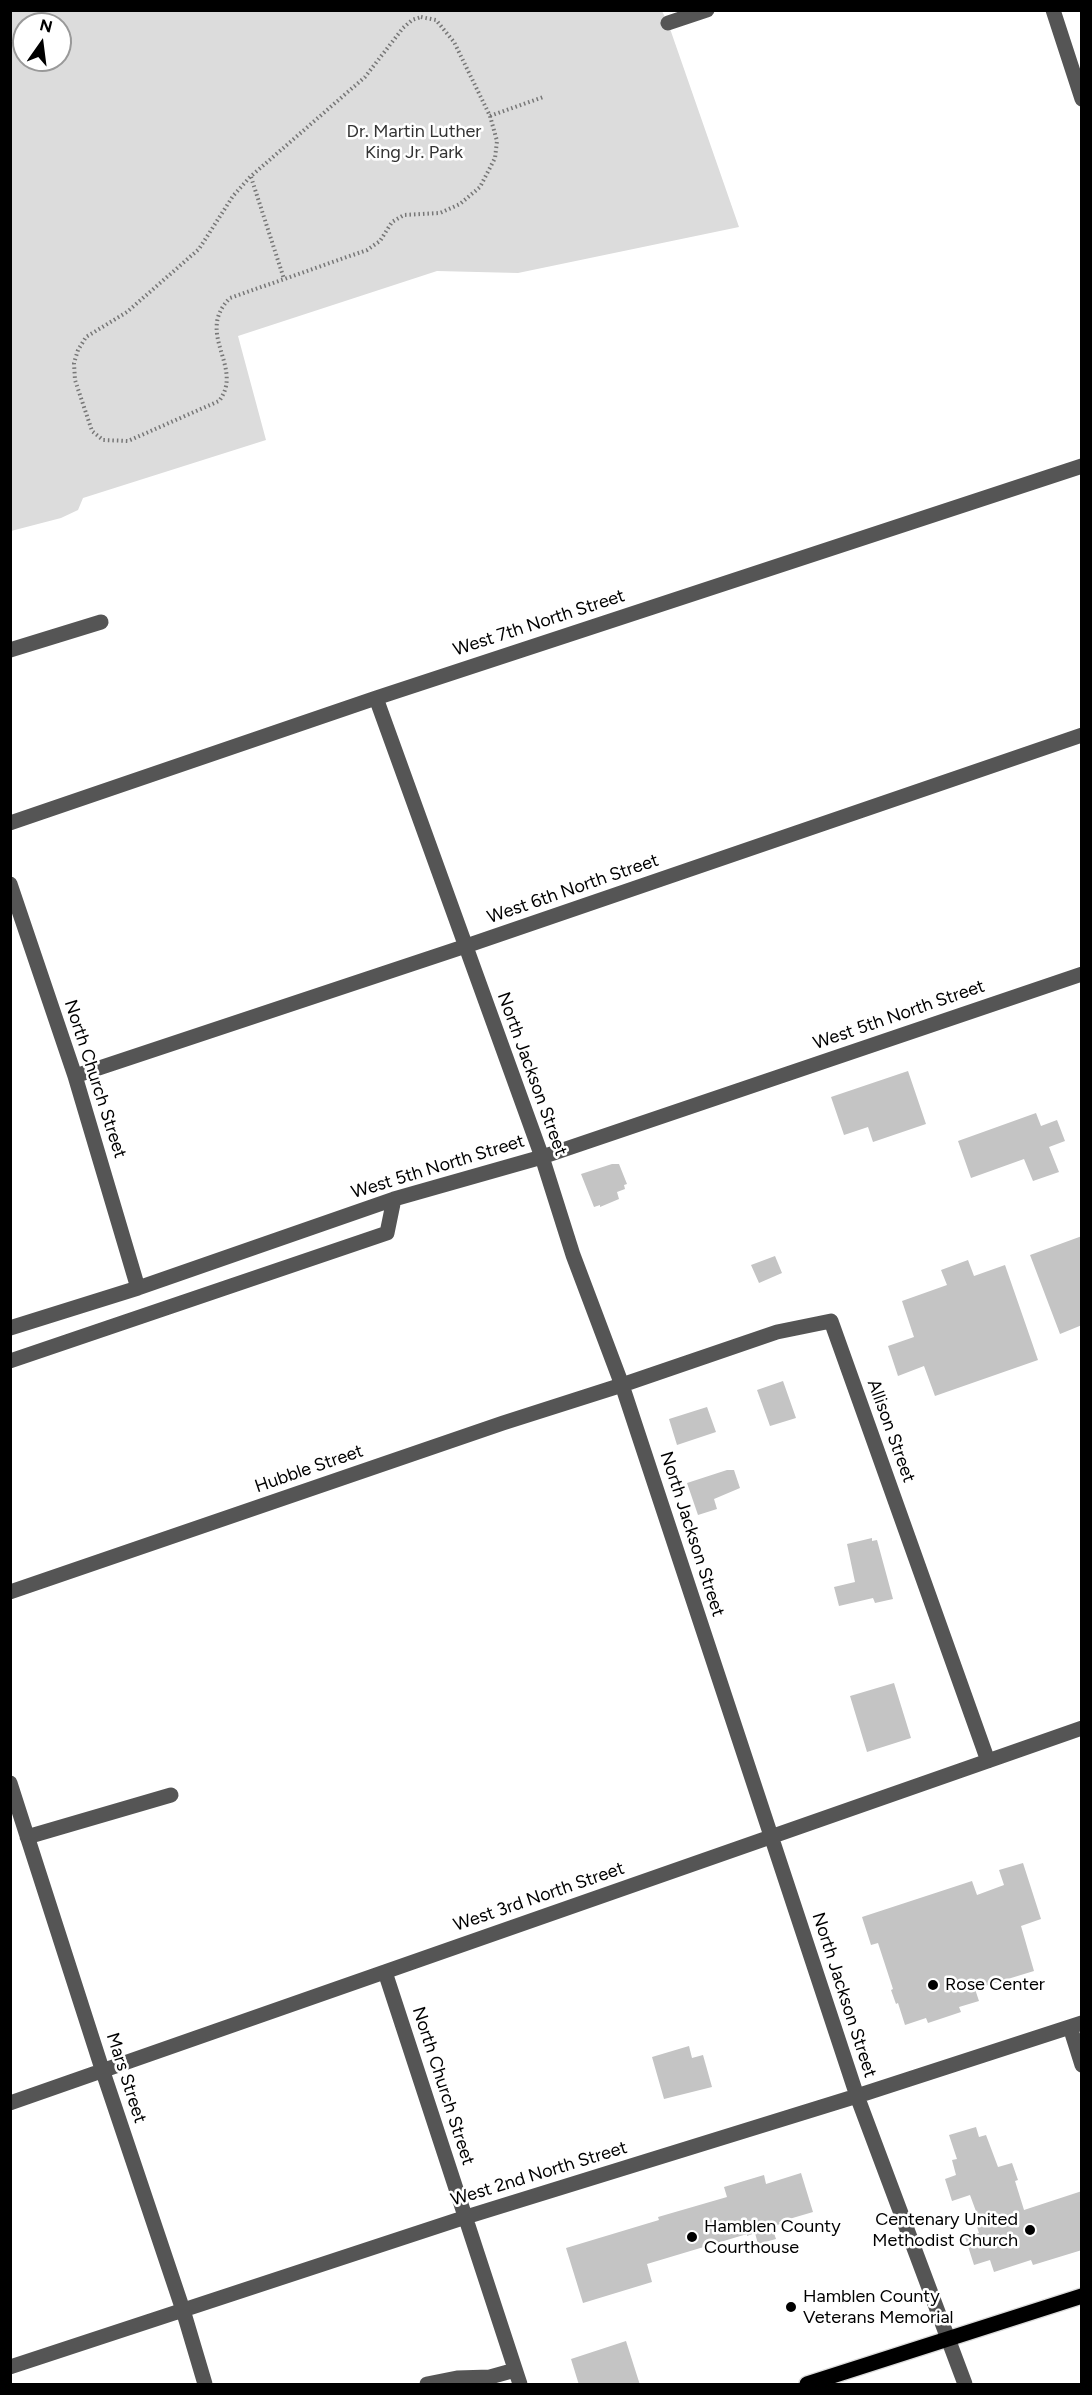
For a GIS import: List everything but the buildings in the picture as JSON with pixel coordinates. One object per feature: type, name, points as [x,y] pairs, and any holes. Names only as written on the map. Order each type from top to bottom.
[{"type":"main road","points":[[807,2385],[1082,2296]]},
{"type":"street","points":[[668,23],[706,10]]},
{"type":"street","points":[[1053,10],[1082,99]]},
{"type":"street","name":"West 7th North Street","points":[[10,823],[376,698],[1082,466]]},
{"type":"street","points":[[10,650],[101,622]]},
{"type":"street","name":"North Jackson Street","points":[[376,698],[542,1157],[573,1255],[622,1385],[857,2096],[965,2385]]},
{"type":"street","name":"West 6th North Street","points":[[75,1076],[466,946],[1082,735]]},
{"type":"street","name":"North Church Street","points":[[10,884],[75,1076],[138,1288]]},
{"type":"street","name":"West 5th North Street","points":[[10,1328],[138,1288],[394,1198],[542,1157],[1082,974]]},
{"type":"street","points":[[10,1362],[387,1233],[394,1198]]},
{"type":"street","name":"Allison Street","points":[[622,1385],[777,1332],[831,1321],[988,1761]]},
{"type":"street","name":"Hubble Street","points":[[10,1592],[503,1423],[622,1385]]},
{"type":"street","name":"West 3rd North Street","points":[[10,2103],[1082,1728]]},
{"type":"street","name":"Mars Street","points":[[10,1783],[183,2310],[205,2385]]},
{"type":"street","points":[[27,1837],[171,1795]]},
{"type":"street","name":"North Church Street","points":[[385,1972],[518,2378]]},
{"type":"street","points":[[1076,2025],[1082,2065]]},
{"type":"street","name":"West 2nd North Street","points":[[10,2367],[466,2217],[857,2096],[1076,2025]]},
{"type":"street","points":[[427,2385],[445,2379],[471,2381],[490,2377],[518,2378]]},
{"type":"path","points":[[421,16],[436,20],[454,42],[490,116],[497,141],[495,158],[480,187],[460,204],[440,213],[404,215],[392,222],[380,241],[367,250],[230,298],[221,307],[217,316],[215,333],[227,375],[227,384],[219,401],[128,441],[104,440],[92,431],[75,380],[74,363],[78,350],[86,337],[127,312],[199,249],[233,196],[250,177],[365,77],[403,28],[412,20],[421,16]]},
{"type":"path","points":[[490,116],[543,96]]},
{"type":"path","points":[[250,177],[284,279]]},
{"type":"green space","name":"Dr. Martin Luther King Jr. Park","points":[[11,11],[662,11],[739,227],[518,273],[437,271],[238,336],[266,440],[83,498],[78,510],[61,518],[11,531]]},
{"type":"place","name":"Rose Center","points":[[933,1985]]},
{"type":"place","name":"Centenary United Methodist Church","points":[[1030,2230]]},
{"type":"place","name":"Hamblen County Courthouse","points":[[692,2237]]},
{"type":"place","name":"Hamblen County Veterans Memorial","points":[[791,2307]]}]
